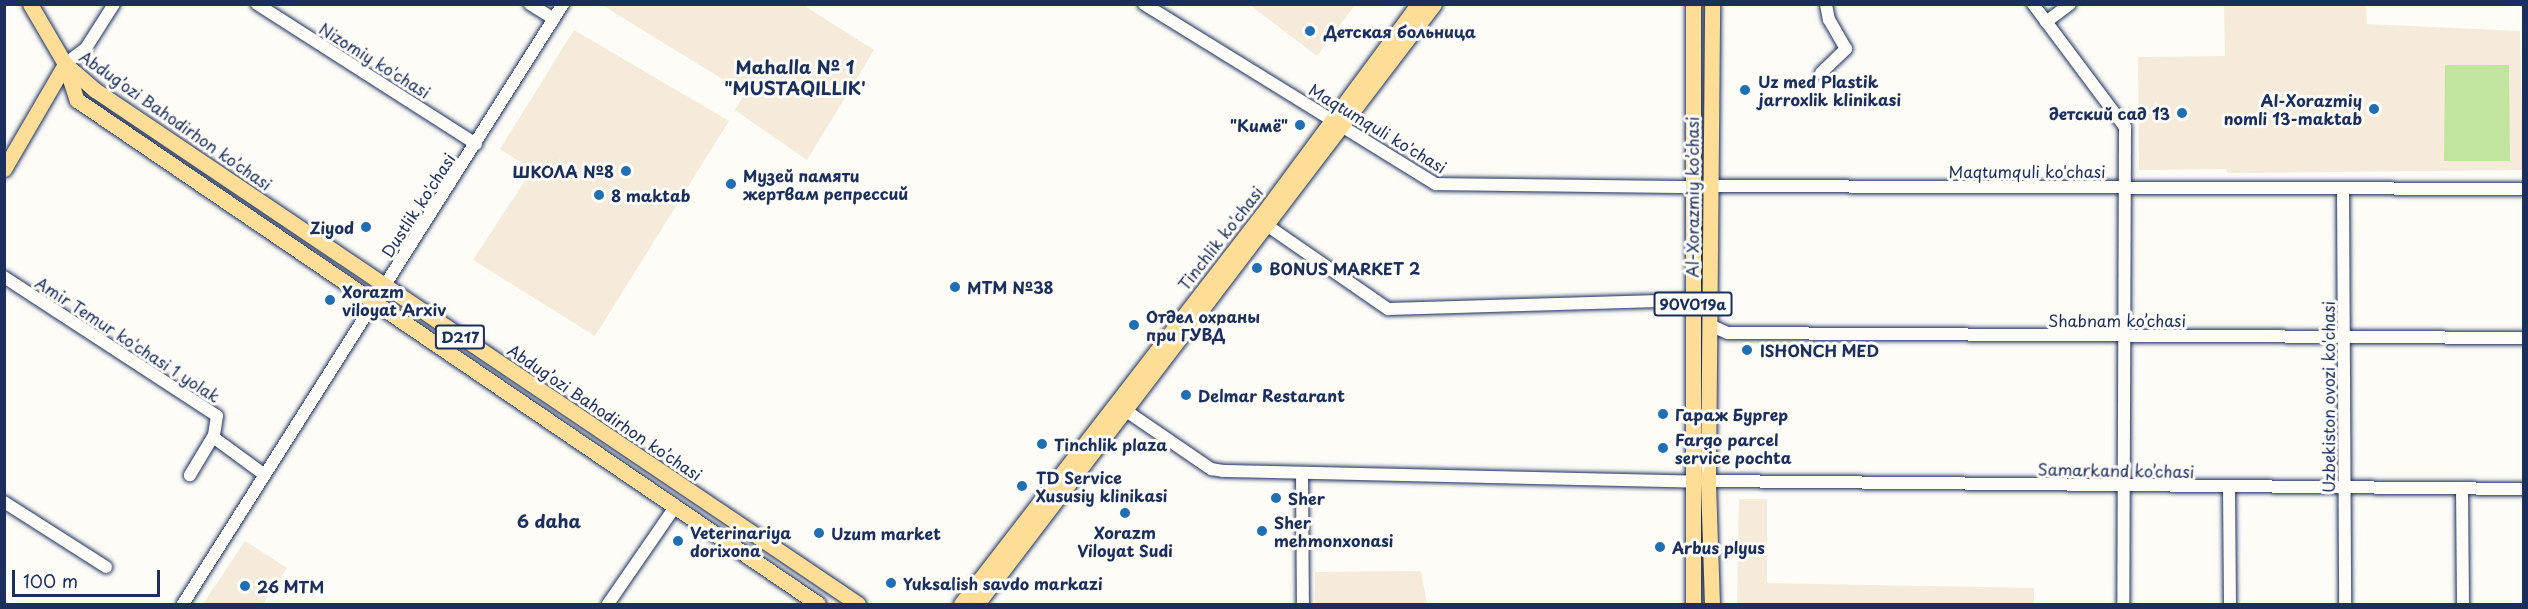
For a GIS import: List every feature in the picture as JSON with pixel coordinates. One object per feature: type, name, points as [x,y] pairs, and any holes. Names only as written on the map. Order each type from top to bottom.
[{"type":"main road","name":"D217","points":[[30,4],[65,64]]},
{"type":"main road","name":"Tinchlik ko'chasi","points":[[961,604],[1268,226],[1418,4]]},
{"type":"main road","name":"Tinchlik ko'chasi","points":[[977,604],[1120,407],[1336,123],[1434,4]]},
{"type":"main road","name":"Al-Xorazmiy ko’chasi","points":[[1693,4],[1694,300],[1701,482],[1712,604]]},
{"type":"main road","name":"Al-Xorazmiy ko’chasi","points":[[1693,604],[1712,326],[1710,186],[1712,4]]},
{"type":"main road","points":[[4,169],[65,64]]},
{"type":"main road","name":"Abdug’ozi Bahodirhon ko’chasi","points":[[65,64],[95,90],[858,604]]},
{"type":"main road","name":"Abdug’ozi Bahodirhon ko’chasi","points":[[65,64],[77,100],[818,604]]},
{"type":"street","points":[[65,64],[86,48],[114,4]]},
{"type":"street","name":"Nizomiy ko'chasi","points":[[257,4],[476,144]]},
{"type":"street","points":[[530,4],[554,20]]},
{"type":"street","name":"Dustlik ko'chasi","points":[[183,604],[387,286],[563,4]]},
{"type":"street","name":"Maqtumquli ko'chasi","points":[[1144,4],[1336,123],[1444,186],[1693,187]]},
{"type":"street","points":[[1821,73],[1846,49],[1829,20],[1826,4]]},
{"type":"street","points":[[2033,4],[2125,127],[2121,486],[2123,604]]},
{"type":"street","points":[[2046,22],[2070,4]]},
{"type":"street","name":"Maqtumquli ko'chasi","points":[[1710,186],[2523,189]]},
{"type":"street","name":"Uzbekiston ovozi ko'chasi","points":[[2343,189],[2345,604]]},
{"type":"street","points":[[1268,226],[1388,309],[1694,300]]},
{"type":"street","name":"Amir Temur ko'chasi 1 yolak","points":[[4,277],[217,416],[213,437]]},
{"type":"street","name":"Shabnam ko’chasi","points":[[1712,326],[1728,333],[2123,338],[2523,338]]},
{"type":"street","name":"Samarkand ko’chasi","points":[[1120,407],[1211,469],[1302,474],[1701,482],[2229,489],[2523,489]]},
{"type":"street","points":[[190,475],[213,437],[265,475]]},
{"type":"street","points":[[1302,474],[1303,604]]},
{"type":"street","points":[[2462,488],[2463,604]]},
{"type":"street","points":[[2229,489],[2230,604]]},
{"type":"street","points":[[4,502],[106,567]]},
{"type":"street","points":[[608,604],[675,507]]},
{"type":"shaded area","points":[[602,5],[803,5],[874,50],[807,160],[735,110],[745,93]]},
{"type":"shaded area","name":"Детская больница","points":[[1250,5],[1355,5],[1317,56]]},
{"type":"shaded area","name":"Аl-Xоrаzmiy nоmli 13-mаktаb","points":[[2224,5],[2366,5],[2367,24],[2520,31],[2523,170],[2227,173],[2226,169],[2139,170],[2138,57],[2225,56]]},
{"type":"shaded area","name":"8 maktab","points":[[574,30],[729,121],[595,336],[473,260],[532,170],[500,149]]},
{"type":"shaded area","points":[[1739,499],[1767,499],[1767,583],[2034,588],[2034,604],[1737,604]]},
{"type":"shaded area","name":"26 MTM","points":[[245,541],[287,568],[263,604],[203,604]]},
{"type":"shaded area","points":[[1421,571],[1427,604],[1315,604],[1315,572]]},
{"type":"green space","points":[[2445,65],[2509,65],[2510,161],[2444,161]]},
{"type":"place","name":"Детская больница","points":[[1310,31]]},
{"type":"place","name":"Uz med Plastik jarroxlik klinikasi","points":[[1745,90]]},
{"type":"place","name":"Аl-Xоrаzmiy nоmli 13-mаktаb","points":[[2374,109]]},
{"type":"place","name":"детский сад 13","points":[[2182,113]]},
{"type":"place","name":"\"Кимё\"","points":[[1300,125]]},
{"type":"place","name":"ШКОЛА №8","points":[[626,171]]},
{"type":"place","name":"Музей памяти жертвам репрессий","points":[[731,184]]},
{"type":"place","name":"8 maktab","points":[[599,195]]},
{"type":"place","name":"Ziyod","points":[[366,227]]},
{"type":"place","name":"BONUS MARKET 2","points":[[1257,268]]},
{"type":"place","name":"МТМ №38","points":[[955,287]]},
{"type":"place","name":"Xorazm viloyat Arxiv","points":[[330,300]]},
{"type":"place","name":"Отдел охраны при ГУВД","points":[[1134,325]]},
{"type":"place","name":"ISHONCH MED","points":[[1747,350]]},
{"type":"place","name":"Delmar Restarant","points":[[1186,395]]},
{"type":"place","name":"Гараж Бургер","points":[[1663,414]]},
{"type":"place","name":"Tinchlik plaza","points":[[1042,444]]},
{"type":"place","name":"Fargo parcel service pochta","points":[[1663,448]]},
{"type":"place","name":"TD Service Xususiy klinikasi","points":[[1022,486]]},
{"type":"place","name":"Sher","points":[[1276,498]]},
{"type":"place","name":"Xorazm Viloyat Sudi","points":[[1125,513]]},
{"type":"place","name":"Sher mehmonxonasi","points":[[1262,531]]},
{"type":"place","name":"Uzum market","points":[[819,533]]},
{"type":"place","name":"Veterinariya dorixona","points":[[678,541]]},
{"type":"place","name":"Arbus plyus","points":[[1660,547]]},
{"type":"place","name":"Yuksalish savdo markazi","points":[[891,583]]},
{"type":"place","name":"26 MTM","points":[[245,586]]},
{"type":"district","name":"Mahalla № 1 \"MUSTAQILLIK'","points":[[795,78]]},
{"type":"district","name":"6 daha","points":[[549,521]]}]
